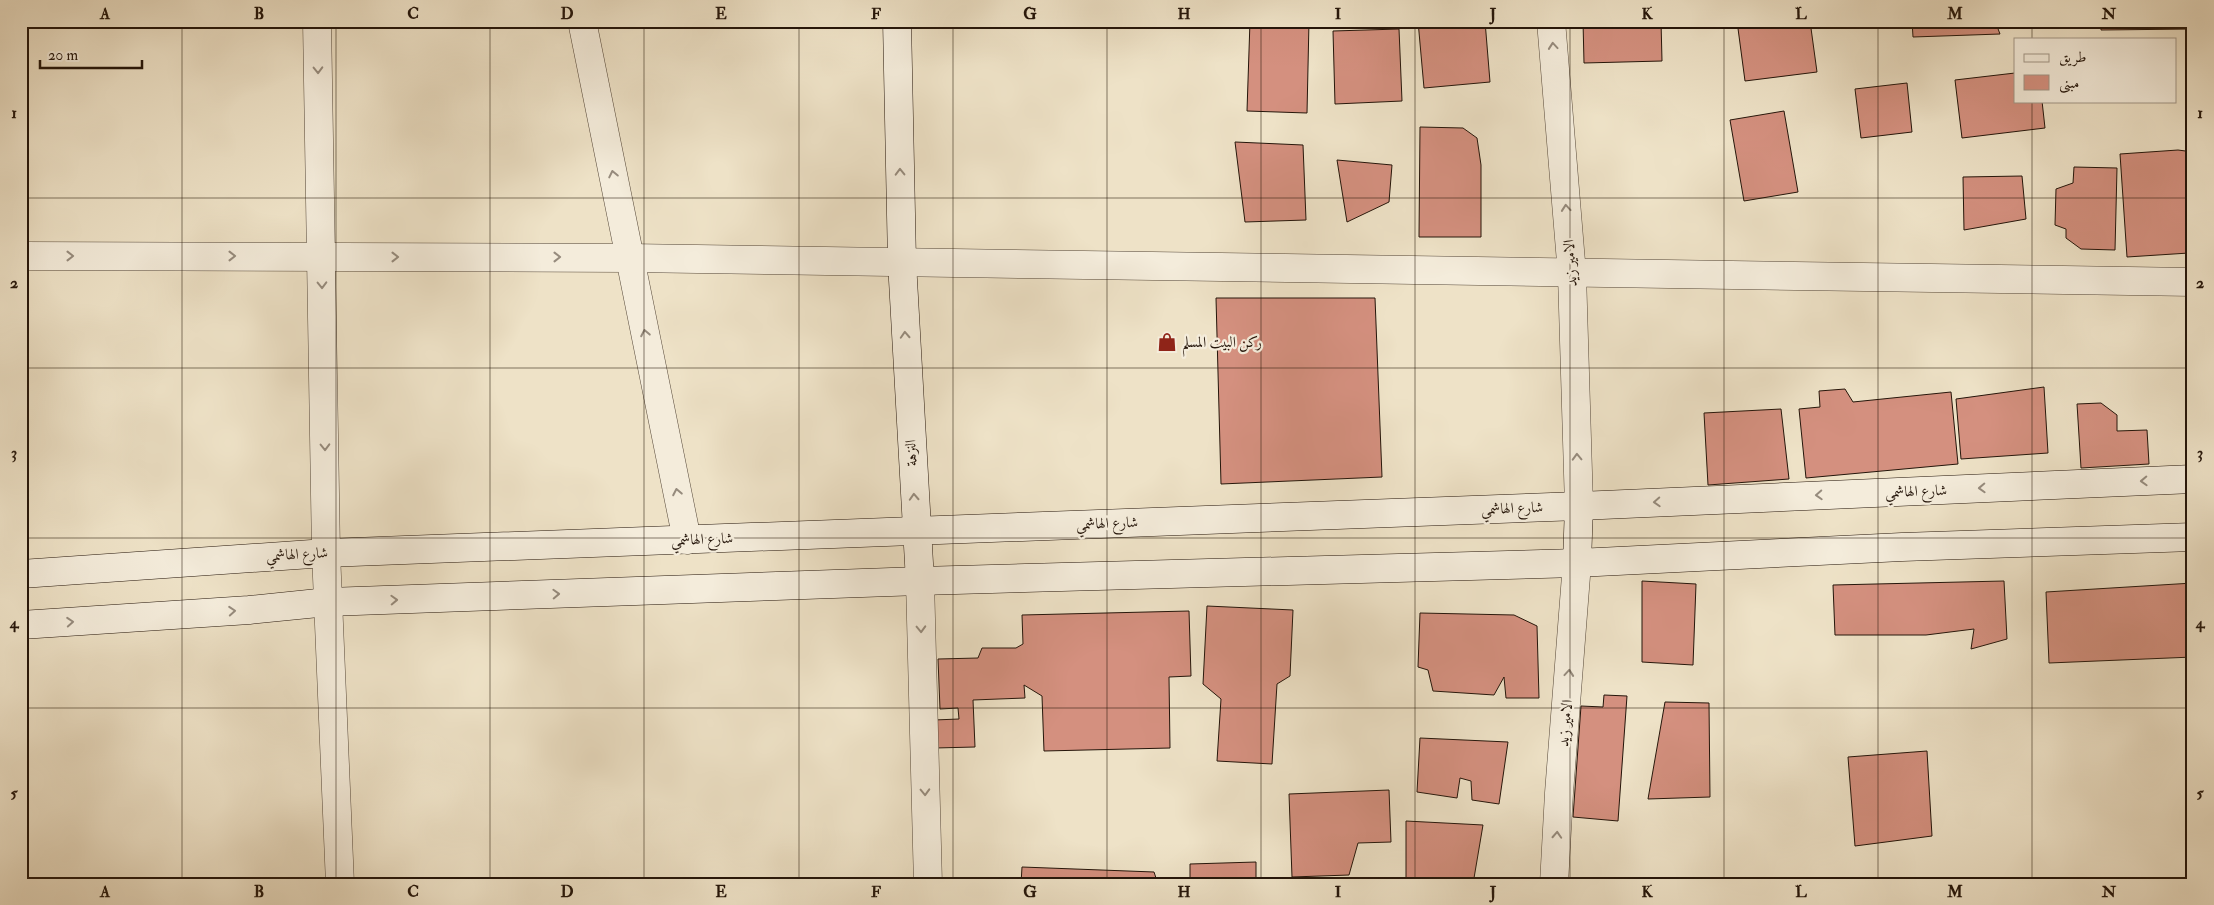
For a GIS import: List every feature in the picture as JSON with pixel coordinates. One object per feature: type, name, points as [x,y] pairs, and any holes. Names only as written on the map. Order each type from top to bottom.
[{"type":"main road","points":[[317,21],[326,553],[340,884]]},
{"type":"main road","points":[[582,21],[687,540]]},
{"type":"main road","name":"النزهة","points":[[897,21],[902,262],[915,530],[920,581],[928,884]]},
{"type":"main road","name":"الامير زيد","points":[[1551,21],[1572,274],[1579,506],[1578,563],[1559,793],[1554,884]]},
{"type":"main road","points":[[21,256],[630,258],[1572,274],[2193,282]]},
{"type":"main road","name":"شارع الهاشمي","points":[[21,574],[326,553],[1579,506],[2193,479]]},
{"type":"main road","points":[[21,625],[249,610],[328,602],[920,581],[1578,563],[1902,547],[2193,536]]},
{"type":"building","points":[[1250,21],[1309,21],[1307,113],[1247,111]]},
{"type":"building","points":[[1418,21],[1485,21],[1490,82],[1424,88]]},
{"type":"building","points":[[1583,21],[1661,21],[1662,61],[1584,63]]},
{"type":"building","points":[[1737,21],[1810,21],[1817,72],[1745,81]]},
{"type":"building","points":[[1912,21],[1995,21],[2000,34],[1913,37]]},
{"type":"building","points":[[2018,21],[2049,21],[2049,24],[2018,27]]},
{"type":"building","points":[[2101,21],[2193,21],[2193,29],[2101,30]]},
{"type":"building","points":[[1399,29],[1402,101],[1335,104],[1333,31]]},
{"type":"building","points":[[2014,73],[2014,102],[2042,102],[2045,128],[1962,138],[1955,80]]},
{"type":"building","points":[[1907,83],[1912,132],[1861,138],[1855,89]]},
{"type":"building","points":[[1784,111],[1798,192],[1744,201],[1730,120]]},
{"type":"building","points":[[1420,127],[1463,128],[1477,138],[1481,165],[1481,237],[1419,237]]},
{"type":"building","points":[[1235,142],[1303,145],[1306,220],[1245,222]]},
{"type":"building","points":[[2178,150],[2193,152],[2193,236],[2189,253],[2127,257],[2120,154]]},
{"type":"building","points":[[1337,160],[1392,165],[1389,202],[1347,222]]},
{"type":"building","points":[[2074,167],[2117,168],[2115,250],[2081,249],[2066,238],[2066,229],[2055,225],[2056,189],[2073,183]]},
{"type":"building","points":[[2022,176],[2026,219],[1964,230],[1963,177]]},
{"type":"building","points":[[1216,298],[1375,298],[1382,477],[1221,484]]},
{"type":"building","points":[[2044,387],[2048,453],[1961,459],[1956,399]]},
{"type":"building","points":[[1845,389],[1853,402],[1951,392],[1958,464],[1806,478],[1799,409],[1820,407],[1819,391]]},
{"type":"building","points":[[2101,403],[2117,415],[2117,431],[2147,430],[2149,464],[2081,468],[2077,404]]},
{"type":"building","points":[[1781,409],[1789,479],[1708,485],[1704,413]]},
{"type":"building","points":[[1642,581],[1696,584],[1693,665],[1642,662]]},
{"type":"building","points":[[2004,581],[2007,639],[1971,649],[1974,629],[1926,635],[1835,635],[1833,585]]},
{"type":"building","points":[[2193,583],[2193,657],[2049,663],[2046,592]]},
{"type":"building","points":[[1207,606],[1293,610],[1290,676],[1277,684],[1272,764],[1217,761],[1221,699],[1203,684]]},
{"type":"building","points":[[1189,611],[1191,676],[1169,677],[1170,748],[1044,751],[1042,696],[1024,685],[1025,698],[973,700],[975,747],[935,748],[934,720],[959,719],[958,708],[940,709],[938,659],[978,658],[982,648],[1016,648],[1023,644],[1022,615]]},
{"type":"building","points":[[1420,613],[1514,615],[1537,626],[1539,698],[1506,698],[1504,677],[1494,695],[1433,691],[1428,670],[1418,667]]},
{"type":"building","points":[[1604,695],[1627,696],[1618,821],[1573,817],[1581,706],[1603,707]]},
{"type":"building","points":[[1665,702],[1709,703],[1710,797],[1648,799]]},
{"type":"building","points":[[1420,738],[1508,742],[1499,804],[1472,800],[1471,781],[1460,778],[1457,798],[1417,792]]},
{"type":"building","points":[[1927,751],[1932,836],[1855,846],[1848,757]]},
{"type":"building","points":[[1389,790],[1391,842],[1358,843],[1349,875],[1292,877],[1289,794]]},
{"type":"building","points":[[1406,821],[1483,825],[1473,884],[1442,884],[1406,878]]},
{"type":"building","points":[[1256,862],[1256,884],[1190,884],[1190,864]]},
{"type":"building","points":[[1022,867],[1154,872],[1158,884],[1021,884]]},
{"type":"place","name":"ركن البيت المسلم","points":[[1167,342]]}]
